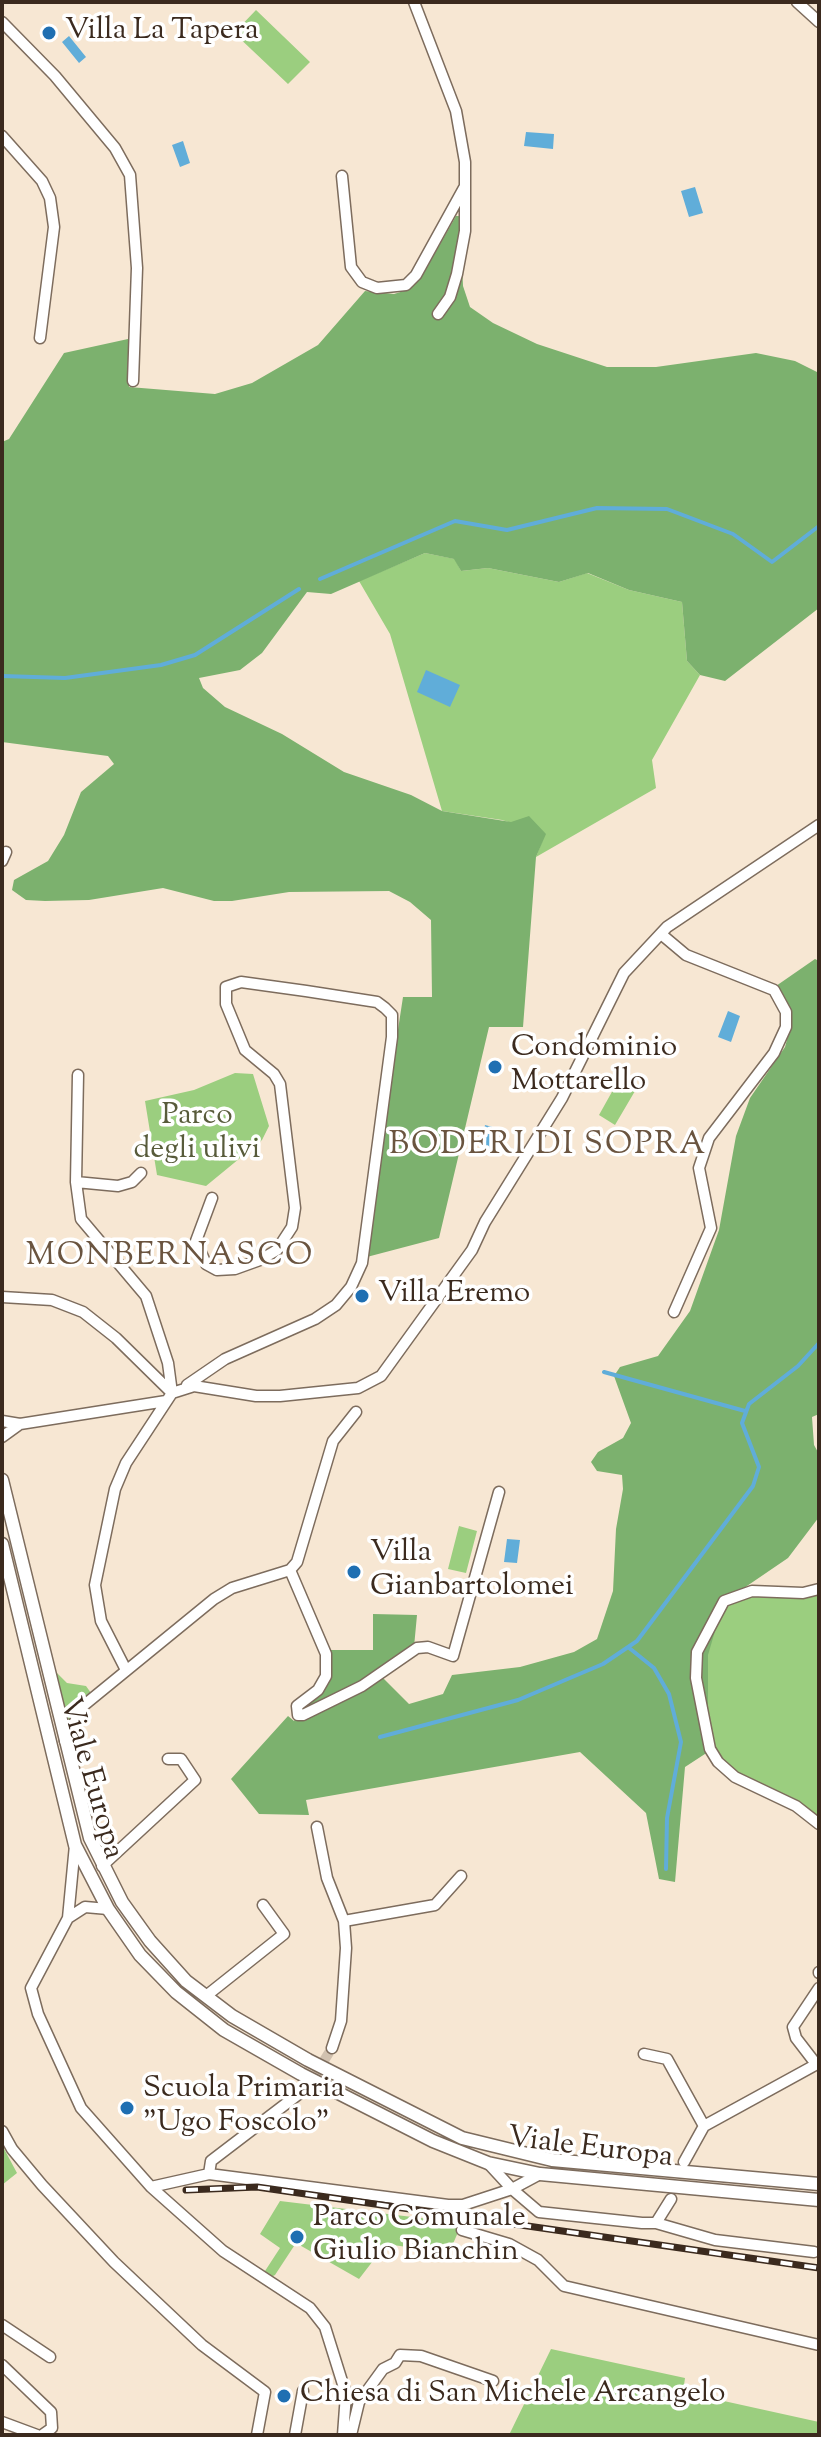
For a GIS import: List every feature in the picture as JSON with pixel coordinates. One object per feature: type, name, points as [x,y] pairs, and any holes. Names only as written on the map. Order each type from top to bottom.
[{"type":"street","points":[[414,2],[456,111],[465,162],[465,231],[450,297],[438,314]]},
{"type":"street","points":[[797,2],[819,22]]},
{"type":"street","points":[[2,22],[55,76],[115,148],[130,175],[137,268],[133,381]]},
{"type":"street","points":[[2,136],[42,181],[50,198],[54,227],[40,338]]},
{"type":"street","points":[[342,176],[351,267],[362,282],[377,288],[406,285],[416,275],[465,187]]},
{"type":"street","points":[[2,1421],[20,1424],[203,1387],[256,1396],[280,1396],[358,1388],[381,1376],[463,1266],[485,1222],[562,1098],[624,973],[661,934],[719,890],[819,825]]},
{"type":"street","points":[[661,934],[686,955],[774,990],[786,1012],[786,1027],[774,1053],[709,1138],[699,1168],[711,1228],[674,1312]]},
{"type":"street","points":[[126,1670],[101,1621],[95,1585],[115,1489],[126,1463],[173,1394],[225,1359],[315,1319],[336,1305],[351,1287],[362,1263],[390,1052],[392,1015],[385,1008],[377,1002],[241,982],[226,987],[226,1004],[245,1050],[274,1074],[280,1084],[295,1208],[292,1227],[277,1250],[260,1260],[235,1269],[217,1270],[206,1264],[196,1241],[212,1198]]},
{"type":"street","points":[[78,1075],[76,1182],[81,1219],[146,1296],[168,1363],[173,1394]]},
{"type":"street","points":[[76,1182],[118,1186],[132,1182],[141,1173]]},
{"type":"street","points":[[2,1297],[52,1300],[83,1312],[116,1338],[173,1394]]},
{"type":"street","points":[[64,1743],[83,1706],[214,1599],[232,1588],[290,1570],[297,1562],[333,1441],[356,1412]]},
{"type":"street","points":[[2,1437],[20,1424]]},
{"type":"street","name":"Viale Europa","points":[[2,1480],[64,1743],[90,1838],[102,1866],[150,1941],[206,1996],[232,2016],[308,2060],[462,2138],[552,2160],[819,2184]]},
{"type":"street","points":[[290,1570],[326,1654],[326,1676],[318,1690],[297,1706],[298,1715],[303,1715],[362,1686],[417,1648],[428,1647],[453,1656],[499,1492]]},
{"type":"street","name":"Viale Europa","points":[[2,1544],[75,1845],[108,1909],[140,1955],[176,1992],[224,2030],[379,2114],[488,2163],[540,2174],[819,2200]]},
{"type":"street","points":[[819,1589],[803,1593],[752,1591],[724,1601],[697,1652],[696,1678],[710,1749],[718,1762],[735,1777],[796,1806],[819,1824]]},
{"type":"street","points":[[102,1866],[195,1780],[181,1759],[168,1759]]},
{"type":"street","points":[[317,1827],[327,1878],[344,1921],[344,1992],[341,2021],[332,2048]]},
{"type":"street","points":[[75,1845],[68,1918],[31,1988],[81,2108],[151,2187],[223,2251],[310,2308],[325,2327],[346,2394],[343,2435]]},
{"type":"street","points":[[344,1921],[435,1905],[461,1876]]},
{"type":"street","points":[[206,1996],[284,1934],[263,1905]]},
{"type":"street","points":[[68,1918],[85,1907],[108,1909]]},
{"type":"street","points":[[684,2162],[704,2126],[817,2064],[796,2038],[793,2027],[819,1988]]},
{"type":"street","points":[[644,2054],[667,2059],[704,2126]]},
{"type":"street","points":[[209,2174],[211,2161],[304,2090]]},
{"type":"street","points":[[2,2131],[12,2149],[42,2185],[124,2272],[202,2345],[265,2392],[257,2435]]},
{"type":"street","points":[[488,2163],[539,2212],[656,2223],[703,2237],[814,2252]]},
{"type":"street","points":[[151,2187],[209,2174],[463,2205],[512,2189],[540,2174]]},
{"type":"street","name":"Viale Europa","points":[[761,2179],[819,2177]]},
{"type":"street","name":"Viale Europa","points":[[763,2195],[819,2207]]},
{"type":"street","points":[[656,2223],[671,2199]]},
{"type":"street","points":[[462,2230],[509,2244],[538,2260],[564,2286],[819,2345]]},
{"type":"street","points":[[2,2325],[50,2357]]},
{"type":"street","points":[[351,2435],[359,2402],[383,2369],[395,2363],[400,2355],[421,2356],[493,2381]]},
{"type":"street","points":[[2,2365],[51,2412],[52,2428],[40,2435],[2,2422]]},
{"type":"street","points":[[295,2435],[303,2391]]},
{"type":"green space","points":[[256,10],[310,62],[288,84],[234,33]]},
{"type":"green space","points":[[456,216],[460,216],[463,286],[470,307],[493,323],[537,344],[607,367],[656,367],[756,353],[795,361],[819,373],[819,608],[725,681],[700,675],[687,661],[682,602],[629,590],[588,573],[559,582],[488,568],[461,571],[454,559],[425,553],[331,594],[307,592],[262,653],[240,670],[199,678],[203,688],[225,707],[282,734],[344,772],[411,795],[442,811],[511,822],[529,816],[546,834],[536,857],[523,1027],[489,1027],[439,1238],[363,1258],[403,997],[432,997],[431,920],[410,902],[389,891],[289,892],[214,901],[163,888],[89,900],[45,901],[26,900],[12,890],[14,880],[48,861],[64,835],[81,792],[114,764],[108,756],[2,742],[2,442],[9,439],[64,353],[128,339],[129,387],[215,394],[252,383],[318,345],[365,291],[394,294],[407,290],[422,276]]},
{"type":"green space","points":[[425,553],[455,559],[461,571],[488,568],[559,582],[587,573],[629,590],[682,602],[687,661],[700,675],[652,760],[656,788],[536,857],[545,834],[502,820],[442,811],[390,634],[359,581]]},
{"type":"green space","points":[[815,959],[819,961],[819,1414],[812,1417],[814,1445],[819,1454],[819,1517],[788,1558],[744,1588],[718,1621],[708,1655],[708,1752],[685,1767],[675,1882],[659,1879],[646,1813],[580,1752],[306,1800],[309,1815],[259,1814],[231,1779],[288,1716],[294,1721],[301,1707],[321,1693],[329,1650],[373,1650],[373,1614],[417,1615],[414,1647],[379,1674],[409,1704],[443,1694],[452,1675],[520,1667],[574,1652],[597,1639],[613,1591],[616,1529],[623,1489],[622,1475],[597,1471],[591,1462],[598,1452],[623,1438],[631,1423],[614,1376],[620,1367],[658,1356],[690,1311],[719,1230],[736,1136],[750,1098],[785,1047],[791,1025],[776,986]]},
{"type":"green space","name":"Parco degli ulivi","points":[[235,1073],[253,1074],[269,1126],[262,1140],[206,1186],[157,1175],[145,1101],[194,1090]]},
{"type":"green space","points":[[618,1081],[635,1091],[615,1125],[599,1115]]},
{"type":"green space","points":[[459,1526],[477,1531],[466,1573],[448,1569]]},
{"type":"green space","points":[[819,1593],[819,1821],[737,1775],[714,1748],[699,1680],[701,1653],[727,1605],[753,1594]]},
{"type":"green space","points":[[55,1671],[67,1683],[86,1686],[91,1693],[69,1720],[66,1719]]},
{"type":"green space","points":[[2,2145],[17,2173],[2,2185]]},
{"type":"green space","points":[[280,2201],[462,2223],[449,2253],[386,2244],[359,2279],[296,2243],[275,2275],[267,2279],[265,2271],[280,2248],[260,2234]]},
{"type":"green space","points":[[551,2349],[685,2378],[683,2392],[819,2422],[819,2435],[509,2435]]},
{"type":"water","points":[[69,36],[86,57],[79,63],[62,42]]},
{"type":"water","points":[[526,132],[554,134],[553,149],[524,146]]},
{"type":"water","points":[[183,141],[190,163],[180,167],[172,145]]},
{"type":"water","points":[[695,187],[703,213],[689,217],[681,191]]},
{"type":"water","points":[[426,670],[460,685],[450,707],[417,692]]},
{"type":"water","points":[[728,1011],[740,1016],[731,1042],[718,1037]]},
{"type":"water","points":[[485,1125],[496,1128],[491,1150],[480,1148]]},
{"type":"water","points":[[507,1539],[520,1540],[517,1563],[504,1562]]},
{"type":"waterway","points":[[320,579],[455,521],[507,530],[597,508],[667,509],[733,534],[772,562],[819,526]]},
{"type":"waterway","points":[[2,676],[65,678],[161,665],[195,655],[299,589]]},
{"type":"waterway","points":[[380,1737],[518,1700],[603,1664],[637,1641],[753,1486],[759,1467],[742,1423],[749,1404],[798,1366],[819,1343]]},
{"type":"waterway","points":[[604,1372],[745,1411]]},
{"type":"waterway","points":[[628,1647],[654,1668],[669,1694],[681,1742],[667,1818],[666,1869]]},
{"type":"tunnel","points":[[308,2086],[332,2048]]},
{"type":"railway","points":[[186,2190],[257,2187],[819,2268]]},
{"type":"place","name":"Villa La Tapera","points":[[49,33]]},
{"type":"place","name":"Condominio Mottarello","points":[[495,1067]]},
{"type":"place","name":"Villa Eremo","points":[[362,1296]]},
{"type":"place","name":"Villa Gianbartolomei","points":[[354,1572]]},
{"type":"place","name":"Scuola Primaria \"Ugo Foscolo\"","points":[[127,2108]]},
{"type":"place","name":"Parco Comunale Giulio Bianchin","points":[[297,2237]]},
{"type":"place","name":"Chiesa di San Michele Arcangelo","points":[[284,2396]]},
{"type":"district","name":"BODERI DI SOPRA","points":[[548,1148]]},
{"type":"district","name":"MONBERNASCO","points":[[170,1259]]}]
